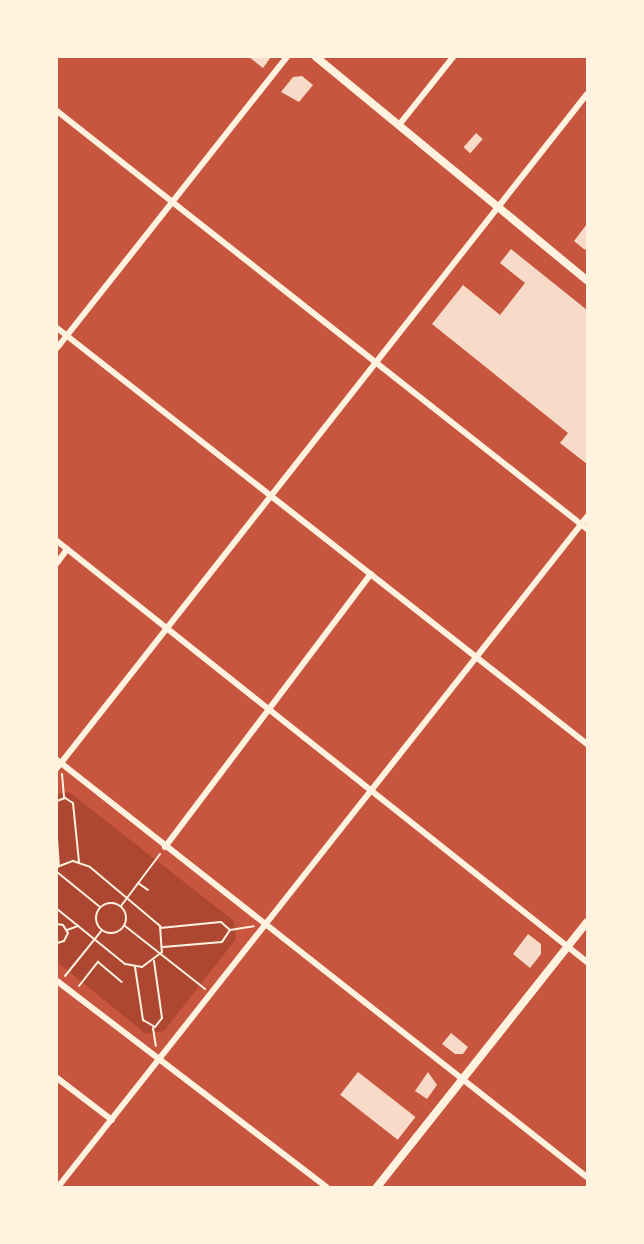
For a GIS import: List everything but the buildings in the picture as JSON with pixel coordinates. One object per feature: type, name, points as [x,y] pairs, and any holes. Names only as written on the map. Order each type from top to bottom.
[{"type":"main road","points":[[316,57],[587,280]]},
{"type":"street","points":[[57,348],[287,57]]},
{"type":"street","points":[[399,125],[453,57]]},
{"type":"street","points":[[587,94],[58,764],[463,1077],[587,1177]]},
{"type":"street","points":[[57,111],[587,529]]},
{"type":"street","points":[[57,328],[587,744]]},
{"type":"street","points":[[58,1187],[266,924],[368,790],[587,517]]},
{"type":"street","points":[[57,542],[587,962]]},
{"type":"street","points":[[57,563],[67,549]]},
{"type":"street","points":[[165,847],[371,574]]},
{"type":"street","points":[[377,1187],[587,922]]},
{"type":"street","points":[[58,982],[326,1187]]},
{"type":"street","points":[[57,1078],[112,1120]]},
{"type":"path","points":[[58,764],[64,798],[74,806],[79,862]]},
{"type":"path","points":[[57,801],[64,798]]},
{"type":"path","points":[[57,839],[58,866],[79,862],[127,898],[160,928],[163,947],[154,961],[135,967],[125,964],[57,909]]},
{"type":"path","points":[[121,906],[165,847]]},
{"type":"path","points":[[57,872],[100,907]]},
{"type":"path","points":[[138,883],[147,890]]},
{"type":"path","points":[[109,902],[121,906],[127,916],[124,926],[111,933],[102,930],[96,916],[100,907],[109,902]]},
{"type":"path","points":[[160,928],[221,922],[230,930]]},
{"type":"path","points":[[57,924],[67,930]]},
{"type":"path","points":[[163,947],[222,942],[230,930],[266,924]]},
{"type":"path","points":[[67,930],[78,926]]},
{"type":"path","points":[[124,926],[210,993]]},
{"type":"path","points":[[57,943],[66,939],[67,930]]},
{"type":"path","points":[[58,982],[102,930]]},
{"type":"path","points":[[153,1028],[162,1019],[154,961]]},
{"type":"path","points":[[73,993],[98,962],[122,982]]},
{"type":"path","points":[[135,967],[143,1020],[153,1028],[159,1060]]},
{"type":"shaded area","points":[[69,792],[234,921],[236,939],[164,1031],[146,1034],[57,962],[57,794]]}]
